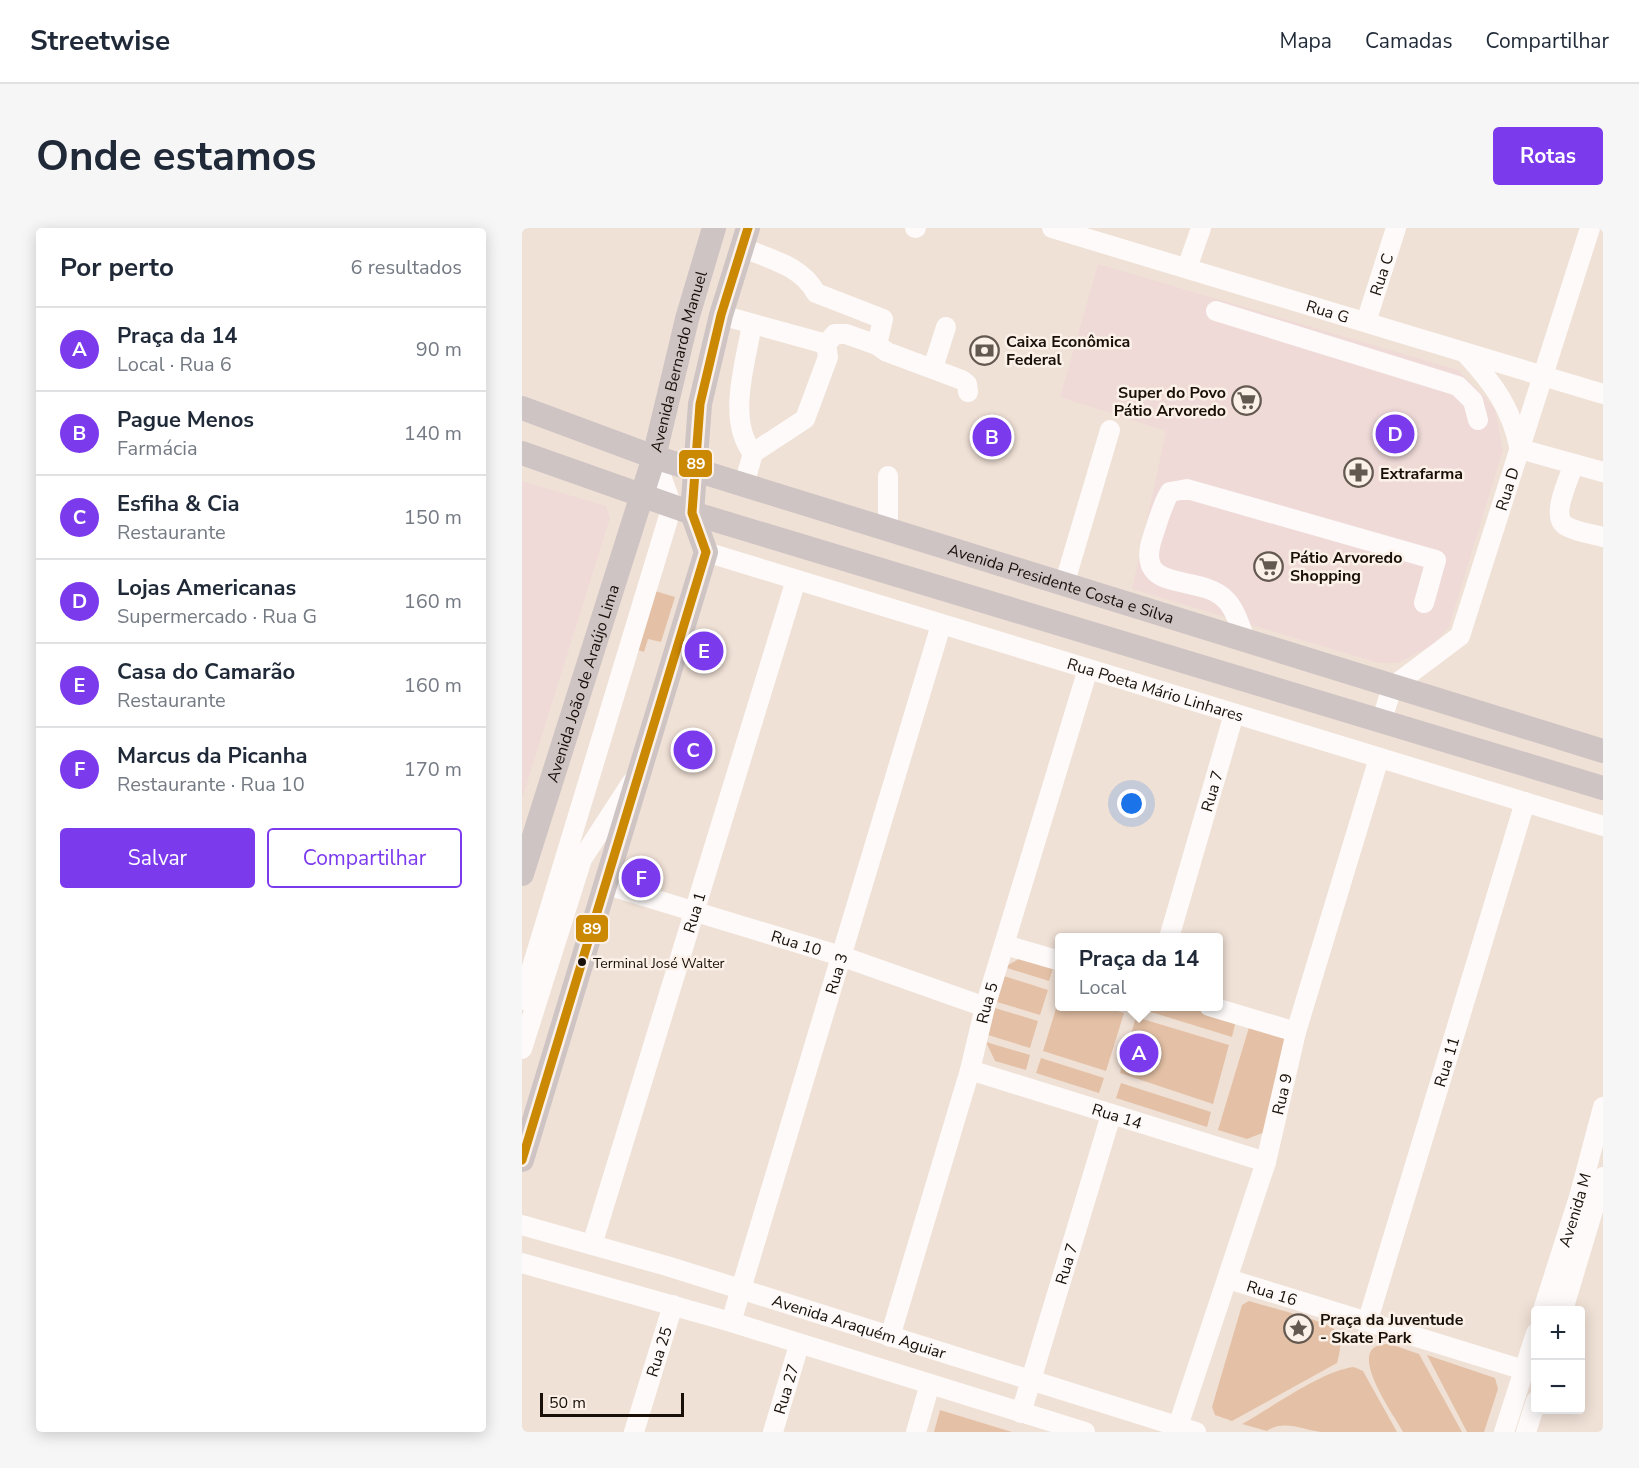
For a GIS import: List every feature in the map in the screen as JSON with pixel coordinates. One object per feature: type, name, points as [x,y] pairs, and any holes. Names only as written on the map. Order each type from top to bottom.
[{"type":"main road","name":"Avenida Bernardo Manuel","points":[[641,494],[654,457],[687,319],[714,228]]},
{"type":"main road","name":"Avenida Bernardo Manuel","points":[[682,509],[694,470],[700,404],[721,315],[744,238]]},
{"type":"main road","name":"Avenida Presidente Costa e Silva","points":[[522,408],[694,470],[1603,751]]},
{"type":"main road","points":[[522,453],[682,509],[1603,788]]},
{"type":"main road","name":"Avenida João de Araújo Lima","points":[[522,873],[641,494]]},
{"type":"main road","points":[[522,1160],[706,552],[682,509]]},
{"type":"street","name":"Rua G","points":[[1052,228],[1467,354],[1543,374],[1603,394]]},
{"type":"street","points":[[1187,268],[1201,228]]},
{"type":"street","name":"Rua C","points":[[1366,322],[1396,228]]},
{"type":"street","name":"Rua D","points":[[1392,687],[1460,636],[1590,228]]},
{"type":"street","points":[[744,238],[799,271],[816,293],[883,319],[877,345]]},
{"type":"street","points":[[1216,310],[1458,386],[1473,401],[1478,420]]},
{"type":"street","points":[[721,315],[826,344]]},
{"type":"street","points":[[752,324],[739,408],[743,441],[753,453]]},
{"type":"street","points":[[933,368],[946,327]]},
{"type":"street","points":[[826,344],[835,334],[846,334],[962,380],[967,384],[968,392]]},
{"type":"street","points":[[744,485],[753,453],[805,420],[828,357],[826,344]]},
{"type":"street","points":[[1467,354],[1498,390],[1508,408],[1520,449],[1603,472]]},
{"type":"street","points":[[1064,585],[1110,430]]},
{"type":"street","points":[[522,1000],[682,509],[654,457]]},
{"type":"street","points":[[1574,464],[1559,511],[1560,519],[1565,526],[1603,537]]},
{"type":"street","points":[[888,476],[888,530]]},
{"type":"street","points":[[1246,642],[1227,600],[1220,594],[1157,574],[1149,564],[1148,549],[1170,492],[1187,489],[1436,560],[1424,603]]},
{"type":"street","name":"Rua Poeta Mário Linhares","points":[[706,552],[1603,826]]},
{"type":"street","name":"Rua 1","points":[[592,1245],[796,580]]},
{"type":"street","name":"Rua 3","points":[[731,1322],[941,625]]},
{"type":"street","name":"Rua 5","points":[[890,1337],[970,1070],[985,1006],[1088,669]]},
{"type":"street","points":[[1382,720],[1392,687]]},
{"type":"street","name":"Rua 7","points":[[1170,933],[1234,714]]},
{"type":"street","name":"Rua 9","points":[[1187,1429],[1228,1279],[1266,1162],[1296,1032],[1379,758]]},
{"type":"street","points":[[522,1049],[582,859],[643,764]]},
{"type":"street","name":"Rua 11","points":[[1368,1320],[1525,802]]},
{"type":"street","name":"Rua 10","points":[[607,885],[841,956],[985,1006]]},
{"type":"street","points":[[1005,945],[1055,960]]},
{"type":"street","points":[[1223,1010],[1296,1032]]},
{"type":"street","name":"Rua 14","points":[[970,1070],[1111,1116],[1266,1162]]},
{"type":"street","name":"Avenida M","points":[[1564,1306],[1587,1199],[1603,1107]]},
{"type":"street","name":"Rua 7","points":[[1021,1413],[1111,1116]]},
{"type":"street","name":"Avenida M","points":[[1545,1306],[1587,1199],[1603,1177]]},
{"type":"street","name":"Avenida Araquém Aguiar","points":[[522,1225],[1187,1429]]},
{"type":"street","name":"Avenida Araquém Aguiar","points":[[522,1263],[731,1322],[1085,1432]]},
{"type":"street","name":"Rua 16","points":[[1228,1279],[1368,1320],[1524,1370]]},
{"type":"street","name":"Rua 25","points":[[634,1432],[673,1305]]},
{"type":"street","name":"Rua 27","points":[[773,1432],[799,1345]]},
{"type":"street","points":[[1504,1432],[1531,1348]]},
{"type":"street","points":[[916,1432],[930,1384]]},
{"type":"street","points":[[1526,1432],[1532,1414]]},
{"type":"shaded area","points":[[1098,264],[1458,370],[1495,408],[1503,450],[1449,627],[1434,644],[1398,663],[1378,663],[1132,589],[1166,431],[1060,397]]},
{"type":"shaded area","points":[[522,481],[606,506],[610,518],[522,799]]},
{"type":"shaded area","points":[[655,591],[675,597],[661,642],[648,639],[644,652],[638,650]]},
{"type":"shaded area","points":[[1024,956],[1054,965],[1049,981],[1007,968],[1008,965]]},
{"type":"shaded area","points":[[1004,976],[1048,990],[1040,1015],[997,1002]]},
{"type":"shaded area","points":[[995,1008],[1038,1021],[1030,1048],[988,1035]]},
{"type":"shaded area","points":[[1055,1011],[1117,1011],[1124,1013],[1106,1071],[1043,1051]]},
{"type":"shaded area","points":[[1148,1011],[1206,1011],[1236,1020],[1232,1037]]},
{"type":"shaded area","points":[[1136,1017],[1229,1045],[1213,1104],[1120,1073]]},
{"type":"shaded area","points":[[1250,1024],[1282,1033],[1290,1044],[1265,1132],[1247,1139],[1218,1130]]},
{"type":"shaded area","points":[[986,1042],[1030,1055],[1026,1070],[995,1061]]},
{"type":"shaded area","points":[[1041,1058],[1104,1078],[1099,1093],[1036,1073]]},
{"type":"shaded area","points":[[1121,1083],[1211,1112],[1207,1127],[1116,1098]]},
{"type":"shaded area","points":[[1249,1301],[1330,1326],[1338,1334],[1340,1351],[1337,1363],[1232,1421],[1215,1415],[1212,1407],[1242,1305]]},
{"type":"shaded area","points":[[1390,1344],[1419,1354],[1462,1432],[1403,1432],[1381,1395],[1370,1366],[1370,1354],[1376,1346]]},
{"type":"shaded area","points":[[1427,1355],[1495,1378],[1498,1389],[1484,1432],[1467,1432]]},
{"type":"shaded area","points":[[1354,1367],[1363,1371],[1397,1432],[1321,1432],[1294,1426],[1280,1426],[1267,1431],[1242,1424],[1313,1382]]},
{"type":"shaded area","points":[[940,1410],[1012,1432],[934,1432]]},
{"type":"transit line","name":"89","points":[[522,1160],[706,552],[692,513],[700,404],[721,315],[748,228]]},
{"type":"place","name":"Caixa Econômica Federal","points":[[985,350]]},
{"type":"place","name":"Super do Povo Pátio Arvoredo","points":[[1247,401]]},
{"type":"place","name":"Lojas Americanas","points":[[1395,434]]},
{"type":"place","name":"Pague Menos","points":[[992,437]]},
{"type":"place","name":"Extrafarma","points":[[1359,473]]},
{"type":"place","name":"Pátio Arvoredo Shopping","points":[[1269,566]]},
{"type":"place","name":"Casa do Camarão","points":[[704,651]]},
{"type":"place","name":"Esfiha & Cia","points":[[693,750]]},
{"type":"place","name":"Marcus da Picanha","points":[[641,878]]},
{"type":"place","name":"Terminal José Walter","points":[[582,962]]},
{"type":"place","name":"Praça da 14","points":[[1139,1053]]},
{"type":"place","name":"Praça da Juventude - Skate Park","points":[[1299,1328]]}]
